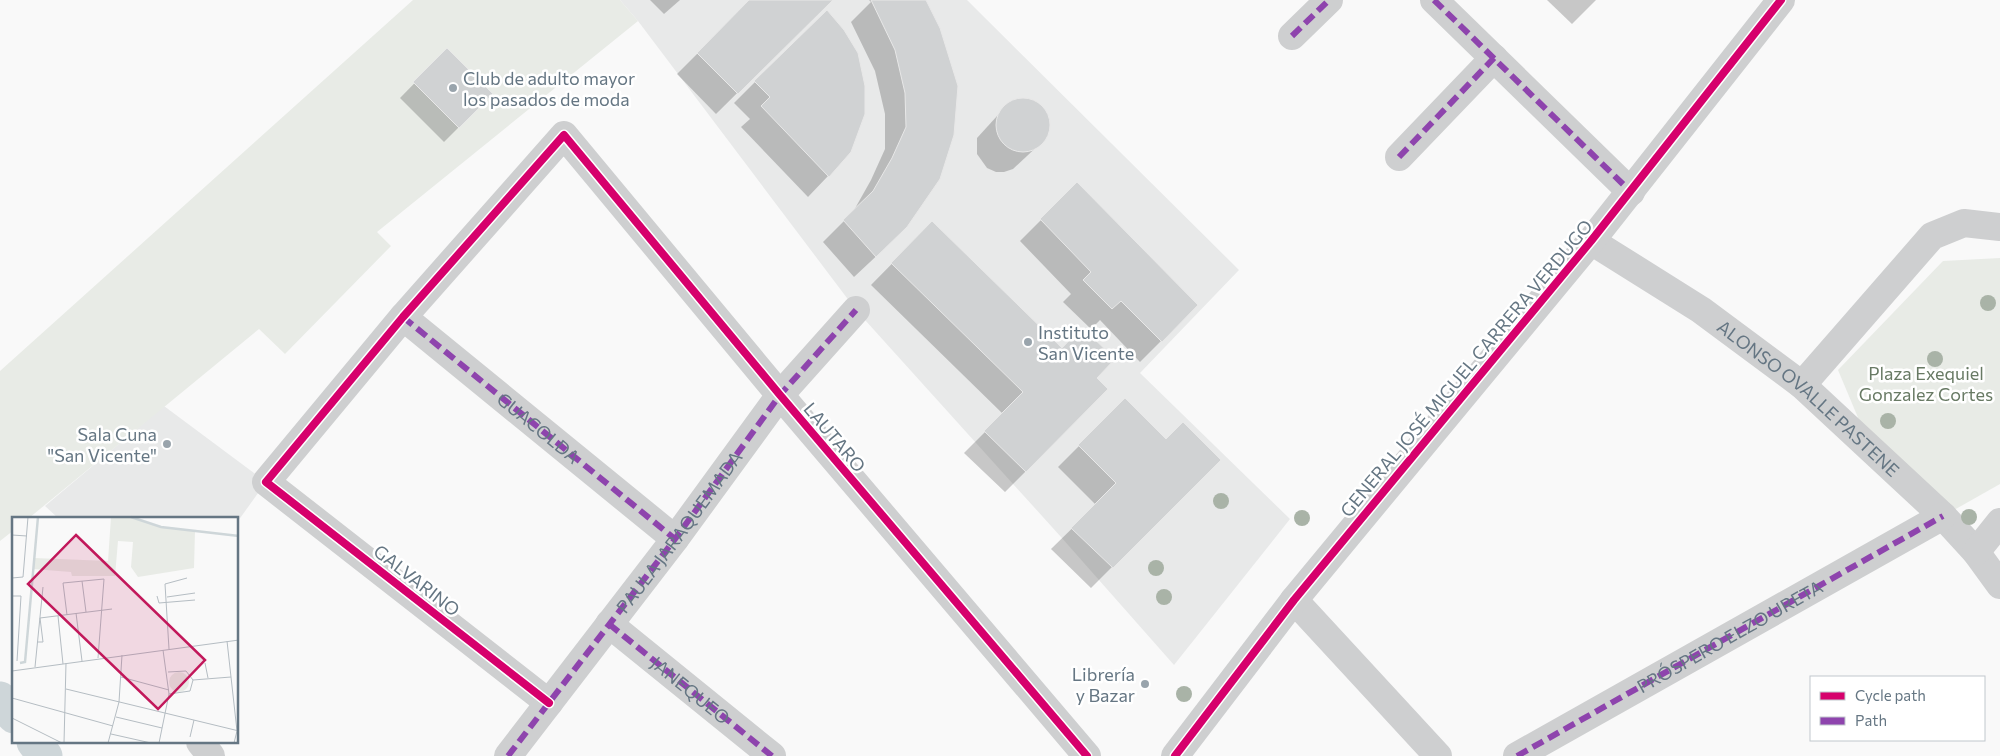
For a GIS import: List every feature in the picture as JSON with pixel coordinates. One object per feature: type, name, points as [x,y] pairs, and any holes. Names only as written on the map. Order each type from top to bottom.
[{"type":"street","points":[[1292,36],[1329,0]]},
{"type":"street","points":[[1434,0],[1631,192]]},
{"type":"street","name":"GENERAL JOSÉ MIGUEL CARRERA VERDUGO","points":[[1175,756],[1294,600],[1631,192],[1782,0]]},
{"type":"street","points":[[1399,157],[1494,58]]},
{"type":"street","name":"LAUTARO","points":[[403,317],[564,135],[780,395],[1087,756]]},
{"type":"street","points":[[1802,385],[1932,236],[1964,223],[2000,227]]},
{"type":"street","name":"ALONSO OVALLE PASTENE","points":[[1591,241],[1701,310],[1802,385],[1943,516],[1976,552],[2000,585]]},
{"type":"street","name":"PAULA JARAQUEMADA","points":[[508,756],[675,539],[780,395],[856,310]]},
{"type":"street","name":"GALVARINO","points":[[403,317],[266,482],[549,703]]},
{"type":"street","name":"GUACOLDA","points":[[403,317],[675,539]]},
{"type":"street","name":"PRÓSPERO ELZO URETA","points":[[1516,756],[1943,516]]},
{"type":"street","points":[[1976,552],[2000,522]]},
{"type":"street","points":[[1294,600],[1438,756]]},
{"type":"street","name":"JANEQUEO","points":[[610,624],[772,756]]},
{"type":"street","points":[[202,744],[211,756]]},
{"type":"shaded area","name":"Instituto San Vicente","points":[[620,0],[967,0],[1239,270],[1140,373],[1290,519],[1174,665],[856,310],[638,21]]},
{"type":"shaded area","name":"Sala Cuna \"San Vicente\"","points":[[164,406],[266,482],[239,520],[239,517],[57,517],[45,506]]},
{"type":"green space","points":[[413,0],[620,0],[638,21],[377,232],[391,246],[285,354],[259,329],[30,517],[12,517],[12,532],[0,541],[0,371]]},
{"type":"green space","name":"Plaza Exequiel Gonzalez Cortes","points":[[2000,258],[2000,484],[1954,510],[1859,420],[1838,370],[1943,261]]},
{"type":"building","points":[[749,0],[833,0],[738,94],[697,53]]},
{"type":"building","points":[[871,0],[926,0],[940,28],[958,86],[954,135],[940,179],[907,227],[876,257],[843,220],[873,191],[892,158],[906,127],[905,93],[895,50]]},
{"type":"building","points":[[827,10],[844,30],[858,53],[865,86],[865,114],[851,152],[829,177],[761,106],[770,97],[754,81]]},
{"type":"building","name":"Club de adulto mayor los pasados de moda","points":[[447,48],[493,94],[459,128],[413,82]]},
{"type":"building","points":[[1023,98],[1033,100],[1042,106],[1048,115],[1050,125],[1048,135],[1042,144],[1033,150],[1023,152],[1013,150],[1004,144],[998,135],[996,125],[998,115],[1004,106],[1013,100]]},
{"type":"building","points":[[1077,182],[1198,305],[1162,342],[1121,301],[1112,309],[1083,280],[1091,272],[1040,219]]},
{"type":"building","points":[[932,221],[1062,348],[1082,327],[1115,359],[1097,378],[1108,389],[1026,472],[984,431],[1023,392],[891,263]]},
{"type":"building","points":[[1125,398],[1166,439],[1183,422],[1221,460],[1113,568],[1071,528],[1116,483],[1078,445]]},
{"type":"waterway","points":[[0,699],[12,714]]},
{"type":"waterway","points":[[36,744],[45,756]]},
{"type":"marked path","points":[[1292,36],[1329,0]]},
{"type":"marked path","points":[[1434,0],[1631,192]]},
{"type":"marked path","points":[[1399,157],[1494,58]]},
{"type":"marked path","points":[[508,756],[675,539],[780,395],[856,310]]},
{"type":"marked path","points":[[403,317],[675,539]]},
{"type":"marked path","points":[[1517,756],[1943,516]]},
{"type":"marked path","points":[[609,624],[772,756]]},
{"type":"cycle path","points":[[1175,756],[1294,600],[1591,241],[1781,0]]},
{"type":"cycle path","points":[[549,703],[266,482],[403,317],[564,135],[780,395],[1087,756]]},
{"type":"place","name":"Club de adulto mayor los pasados de moda","points":[[453,88]]},
{"type":"place","name":"Instituto San Vicente","points":[[1028,342]]},
{"type":"place","name":"Sala Cuna \"San Vicente\"","points":[[167,444]]},
{"type":"place","name":"Librería y Bazar","points":[[1145,684]]}]
